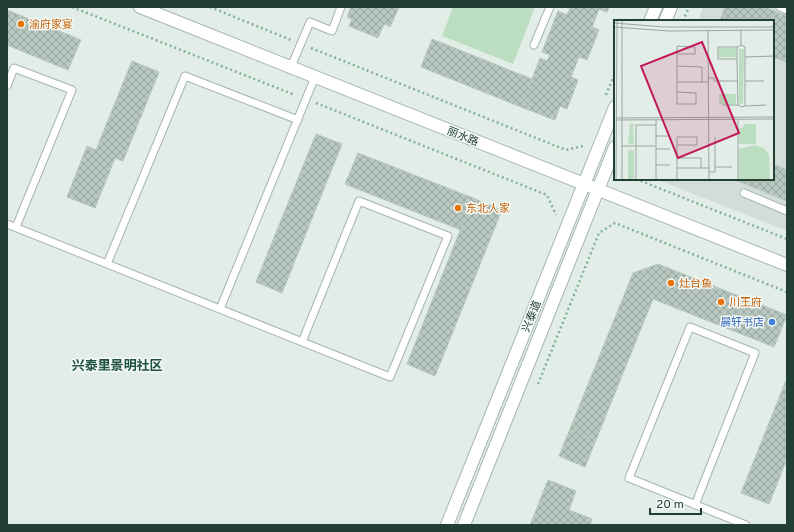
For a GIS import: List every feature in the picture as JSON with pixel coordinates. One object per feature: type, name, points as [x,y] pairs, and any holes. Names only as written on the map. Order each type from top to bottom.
[{"type":"street","name":"丽水路","points":[[140,7],[787,265]]},
{"type":"street","points":[[650,20],[656,7]]},
{"type":"street","points":[[665,20],[671,7]]},
{"type":"street","name":"兴泰道","points":[[447,525],[614,109]]},
{"type":"street","name":"兴泰道","points":[[464,525],[614,150]]},
{"type":"lane","points":[[291,67],[310,22],[332,31],[341,7]]},
{"type":"lane","points":[[534,45],[550,7]]},
{"type":"lane","points":[[780,7],[787,10]]},
{"type":"lane","points":[[7,86],[14,68],[72,90],[16,227]]},
{"type":"lane","points":[[107,264],[185,76],[298,120]]},
{"type":"lane","points":[[220,309],[315,77]]},
{"type":"lane","points":[[744,193],[787,211]]},
{"type":"lane","points":[[7,224],[16,227],[107,264],[302,342],[390,377],[448,236],[359,201],[302,342]]},
{"type":"lane","points":[[695,504],[755,353],[690,328],[629,478],[746,525]]},
{"type":"path","points":[[210,7],[566,150],[586,145]]},
{"type":"path","points":[[683,20],[689,7]]},
{"type":"path","points":[[603,102],[614,75]]},
{"type":"path","points":[[639,180],[787,239]]},
{"type":"path","points":[[537,386],[599,233],[615,223],[787,292]]},
{"type":"shaded area","points":[[703,7],[787,7],[787,231],[658,180],[774,180],[774,20],[698,20]]},
{"type":"green space","points":[[453,7],[535,7],[513,64],[442,36]]},
{"type":"building","points":[[351,7],[399,7],[390,27],[384,24],[378,38],[349,26],[352,19],[347,17]]},
{"type":"building","points":[[567,7],[609,7],[607,12],[599,9],[592,27],[599,30],[587,60],[579,57],[571,77],[578,80],[567,109],[560,106],[555,120],[526,109],[529,102],[524,100],[540,58],[547,61],[550,55],[542,52],[558,11],[567,15],[570,8]]},
{"type":"building","points":[[725,7],[764,7],[776,12],[773,20],[720,20]]},
{"type":"building","points":[[7,10],[81,40],[68,70],[7,45]]},
{"type":"building","points":[[776,12],[787,16],[787,62],[774,57],[773,20]]},
{"type":"building","points":[[432,39],[532,79],[524,100],[529,102],[526,109],[421,67]]},
{"type":"building","points":[[132,61],[159,72],[123,161],[115,158],[95,208],[67,197],[87,146],[96,150]]},
{"type":"building","points":[[316,134],[342,144],[282,293],[256,282]]},
{"type":"building","points":[[358,153],[473,198],[461,230],[345,184]]},
{"type":"building","points":[[774,164],[787,170],[787,201],[735,180],[774,180]]},
{"type":"building","points":[[473,198],[502,210],[435,376],[407,364]]},
{"type":"building","points":[[658,264],[787,315],[774,347],[653,299],[659,284],[633,273]]},
{"type":"building","points":[[633,273],[659,284],[596,440],[570,429]]},
{"type":"building","points":[[787,378],[787,459],[769,504],[741,493]]},
{"type":"building","points":[[570,429],[596,440],[585,467],[559,456]]},
{"type":"building","points":[[548,480],[576,491],[569,510],[592,519],[590,525],[530,525]]},
{"type":"place","name":"渝府家宴","points":[[21,24]]},
{"type":"place","name":"东北人家","points":[[458,208]]},
{"type":"place","name":"灶台鱼","points":[[671,283]]},
{"type":"place","name":"川王府","points":[[721,302]]},
{"type":"place","name":"晨轩书店","points":[[772,322]]},
{"type":"district","name":"兴泰里景明社区","points":[[117,365]]}]
